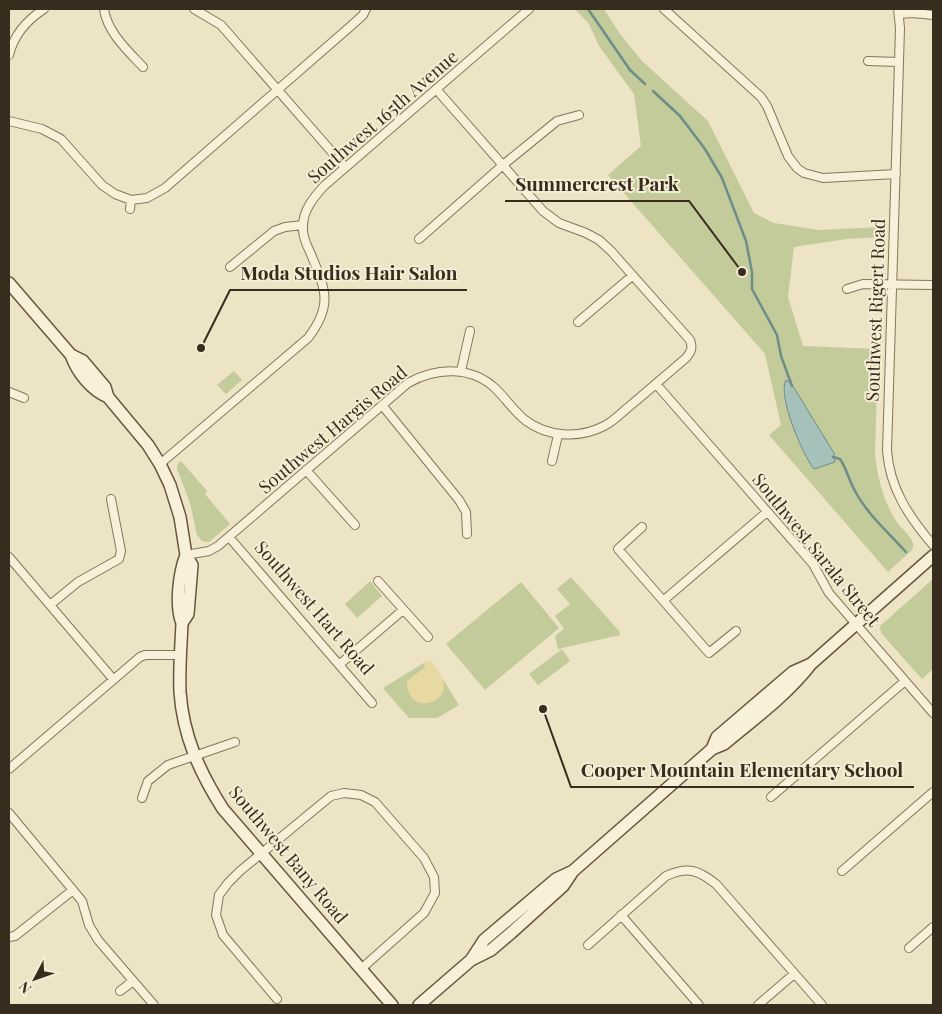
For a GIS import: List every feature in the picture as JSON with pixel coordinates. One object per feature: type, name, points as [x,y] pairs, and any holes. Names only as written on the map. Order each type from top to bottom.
[{"type":"main road","points":[[9,283],[71,356],[83,361],[105,387],[108,397],[148,445],[160,464]]},
{"type":"main road","name":"Southwest Bany Road","points":[[160,464],[176,501],[186,555],[182,565],[178,614],[182,623],[180,693],[183,718],[201,772],[224,809],[392,1005]]},
{"type":"main road","points":[[420,1005],[471,960],[491,950],[511,933],[563,886],[573,871],[712,749],[724,744],[785,693],[799,680],[810,664],[933,556]]},
{"type":"street","points":[[9,54],[12,43],[22,28],[30,18],[44,9]]},
{"type":"street","points":[[104,9],[105,16],[114,34],[143,68]]},
{"type":"street","points":[[194,9],[221,25],[346,168]]},
{"type":"street","points":[[9,121],[42,128],[60,138],[102,184],[114,194],[131,200],[147,198],[165,188],[352,25],[363,15],[366,9]]},
{"type":"street","name":"Southwest 165th Avenue","points":[[302,225],[312,199],[324,186],[529,9]]},
{"type":"street","points":[[664,9],[761,97],[767,106],[788,156],[804,173],[823,178],[896,174]]},
{"type":"street","points":[[898,11],[933,15]]},
{"type":"street","name":"Southwest Rigert Road","points":[[898,11],[899,62],[888,464],[890,474],[903,504],[914,522],[933,545]]},
{"type":"street","points":[[868,61],[899,62]]},
{"type":"street","name":"Southwest Hargis Road","points":[[186,555],[210,551],[229,537],[408,383],[422,376],[446,371],[475,375],[496,389],[525,420],[547,432],[558,435],[576,434],[604,426],[686,358],[692,346],[690,340],[611,251],[599,240],[559,223],[543,211],[436,89]]},
{"type":"street","points":[[419,239],[503,165],[557,121],[579,115]]},
{"type":"street","points":[[130,209],[131,200]]},
{"type":"street","points":[[160,464],[308,338],[318,324],[324,310],[325,294],[322,281],[305,242],[302,225],[285,227],[274,231],[230,267]]},
{"type":"street","points":[[578,322],[632,276]]},
{"type":"street","points":[[847,289],[863,284],[933,286]]},
{"type":"street","points":[[461,372],[470,331]]},
{"type":"street","name":"Southwest Sarala Street","points":[[656,384],[813,564],[828,593],[933,713]]},
{"type":"street","points":[[9,392],[24,398]]},
{"type":"street","points":[[382,405],[460,500],[466,512],[467,534]]},
{"type":"street","points":[[552,461],[558,435]]},
{"type":"street","points":[[306,470],[355,526]]},
{"type":"street","points":[[50,605],[78,582],[120,559],[121,551],[110,499]]},
{"type":"street","points":[[664,600],[767,512]]},
{"type":"street","points":[[642,527],[618,549],[710,653],[736,631]]},
{"type":"street","name":"Southwest Hart Road","points":[[229,537],[372,702]]},
{"type":"street","points":[[9,557],[113,679]]},
{"type":"street","points":[[378,581],[428,637]]},
{"type":"street","points":[[340,664],[403,610]]},
{"type":"street","points":[[9,769],[134,660],[145,655],[181,654]]},
{"type":"street","points":[[771,797],[906,681]]},
{"type":"street","points":[[142,798],[148,781],[168,765],[235,742]]},
{"type":"street","points":[[842,871],[933,792]]},
{"type":"street","points":[[276,998],[223,935],[216,915],[219,895],[228,883],[331,796],[344,793],[360,795],[375,802],[424,858],[434,877],[434,893],[424,913],[361,969]]},
{"type":"street","points":[[9,814],[82,901],[88,925],[98,940],[154,1005]]},
{"type":"street","points":[[588,945],[666,876],[686,870],[702,874],[716,884],[822,1005]]},
{"type":"street","points":[[9,937],[15,936],[73,890]]},
{"type":"street","points":[[621,915],[699,1005]]},
{"type":"street","points":[[909,948],[933,927]]},
{"type":"street","points":[[758,1005],[794,974]]},
{"type":"street","points":[[120,991],[133,981]]},
{"type":"green space","points":[[575,9],[604,9],[620,34],[642,61],[708,121],[754,213],[774,223],[819,230],[881,227],[881,237],[847,239],[794,247],[788,297],[803,346],[878,349],[875,455],[878,474],[882,492],[889,509],[913,543],[912,550],[888,572],[769,435],[781,425],[765,354],[608,175],[641,146],[634,94],[599,46],[589,24]]},
{"type":"green space","points":[[234,371],[242,380],[226,394],[217,385]]},
{"type":"green space","points":[[181,461],[207,491],[205,494],[230,524],[209,542],[202,541],[197,535],[190,503],[177,469],[177,465]]},
{"type":"green space","points":[[571,577],[619,631],[620,635],[558,649],[555,636],[564,629],[555,616],[570,604],[557,589]]},
{"type":"green space","points":[[933,579],[933,669],[922,679],[881,633],[880,626]]},
{"type":"green space","points":[[370,581],[382,596],[357,618],[345,604]]},
{"type":"green space","points":[[521,582],[559,628],[485,690],[446,644]]},
{"type":"green space","points":[[562,649],[570,661],[538,685],[529,674]]},
{"type":"green space","points":[[427,661],[432,662],[459,705],[437,718],[409,718],[383,688]]},
{"type":"sand","points":[[427,661],[432,662],[440,673],[444,689],[435,701],[427,703],[413,699],[408,692],[407,681],[425,667],[424,663]]},
{"type":"water","points":[[786,380],[791,383],[834,453],[835,462],[814,469],[809,462],[792,425],[788,411],[784,388]]},
{"type":"waterway","points":[[588,9],[630,70],[645,84]]},
{"type":"waterway","points":[[653,91],[680,116],[705,149],[722,178],[746,241],[752,272],[752,289],[777,335],[781,356],[792,386]]},
{"type":"waterway","points":[[833,457],[840,459],[853,487],[866,508],[906,552]]},
{"type":"place","name":"Summercrest Park","points":[[742,272]]},
{"type":"place","name":"Moda Studios Hair Salon","points":[[201,348]]},
{"type":"place","name":"Cooper Mountain Elementary School","points":[[543,709]]}]
